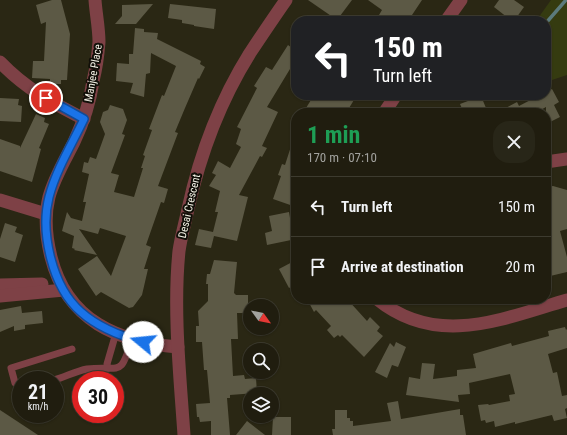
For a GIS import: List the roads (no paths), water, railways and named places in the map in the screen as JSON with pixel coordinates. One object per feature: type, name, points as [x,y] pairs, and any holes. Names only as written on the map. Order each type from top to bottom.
[{"type":"street","name":"Manjee Place","points":[[95,0],[99,42],[93,82],[84,119],[49,196],[46,214],[47,241],[53,266],[62,286],[80,311],[92,321],[132,339],[154,345],[178,347]]},
{"type":"street","name":"Desai Crescent","points":[[184,435],[178,347],[178,270],[180,249],[195,178],[218,112],[250,52],[286,0]]},
{"type":"street","points":[[450,16],[461,0]]},
{"type":"street","points":[[0,62],[17,80],[34,92],[84,119]]},
{"type":"street","points":[[551,161],[567,159]]},
{"type":"street","points":[[0,200],[46,214]]},
{"type":"street","points":[[0,285],[62,286]]},
{"type":"street","points":[[0,296],[62,286]]},
{"type":"street","points":[[385,304],[403,316],[420,323],[445,326],[489,322],[567,300]]},
{"type":"lane","points":[[108,368],[107,364],[116,333]]},
{"type":"lane","points":[[64,377],[87,370],[108,368],[114,370],[122,364],[126,358],[132,339]]},
{"type":"lane","points":[[12,372],[11,368],[72,349]]},
{"type":"waterway","points":[[551,17],[566,0]]}]
